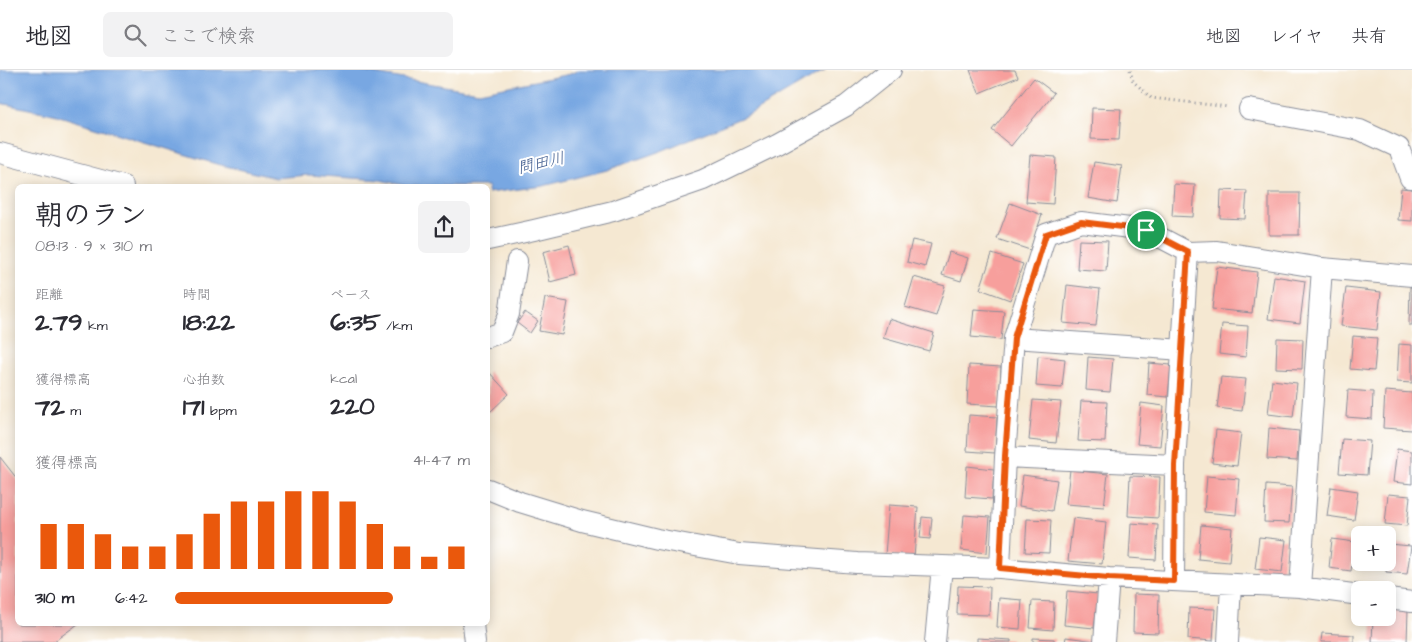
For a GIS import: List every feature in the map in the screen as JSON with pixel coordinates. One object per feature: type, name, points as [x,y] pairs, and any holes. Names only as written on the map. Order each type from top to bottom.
[{"type":"street","points":[[490,240],[613,211],[704,180],[777,144],[846,106],[890,70]]},
{"type":"street","points":[[1249,109],[1360,130],[1399,148],[1410,178],[1412,178]]},
{"type":"street","points":[[0,153],[116,184]]},
{"type":"street","points":[[1000,568],[1005,456],[1014,338],[1046,234],[1081,222],[1146,230],[1188,252],[1217,251],[1322,268],[1412,276]]},
{"type":"street","points":[[1174,581],[1175,466],[1188,252]]},
{"type":"street","points":[[490,336],[502,332],[509,314],[517,261]]},
{"type":"street","points":[[1300,588],[1322,268]]},
{"type":"street","points":[[1014,338],[1183,350]]},
{"type":"street","points":[[1005,456],[1175,466]]},
{"type":"street","points":[[490,490],[520,502],[582,521],[657,539],[740,554],[857,563],[1000,568],[1109,578],[1300,588],[1351,594]]},
{"type":"street","points":[[935,642],[942,566]]},
{"type":"street","points":[[1104,642],[1109,578]]},
{"type":"street","points":[[1228,642],[1231,584]]},
{"type":"street","points":[[1396,600],[1412,602]]},
{"type":"street","points":[[472,626],[475,642]]},
{"type":"path","points":[[1130,70],[1133,81],[1152,98],[1249,109]]},
{"type":"water","name":"問田川","points":[[0,70],[352,70],[479,92],[570,74],[579,70],[825,70],[750,114],[661,151],[607,170],[543,186],[490,193],[490,184],[398,184],[380,180],[309,175],[276,178],[213,163],[53,114],[0,103]]},
{"type":"building","points":[[970,70],[1015,70],[1018,77],[979,93]]},
{"type":"building","points":[[1034,78],[1054,93],[1011,146],[992,130]]},
{"type":"building","points":[[1092,108],[1121,109],[1119,140],[1091,139]]},
{"type":"building","points":[[1030,155],[1056,157],[1053,204],[1026,202]]},
{"type":"building","points":[[1094,162],[1122,166],[1117,203],[1088,198]]},
{"type":"building","points":[[1174,184],[1195,185],[1193,217],[1172,216]]},
{"type":"building","points":[[1401,188],[1412,189],[1412,221],[1398,220]]},
{"type":"building","points":[[1221,190],[1247,191],[1245,219],[1220,218]]},
{"type":"building","points":[[1269,193],[1300,193],[1299,235],[1269,235]]},
{"type":"building","points":[[1010,203],[1042,215],[1030,250],[997,239]]},
{"type":"building","points":[[912,240],[931,244],[925,267],[907,262]]},
{"type":"building","points":[[1079,240],[1108,241],[1106,271],[1077,269]]},
{"type":"building","points":[[569,245],[576,275],[550,282],[543,252]]},
{"type":"building","points":[[949,252],[968,258],[961,281],[942,275]]},
{"type":"building","points":[[992,254],[1023,264],[1010,300],[980,289]]},
{"type":"building","points":[[1217,267],[1257,272],[1252,313],[1212,309]]},
{"type":"building","points":[[1274,276],[1305,281],[1300,323],[1268,319]]},
{"type":"building","points":[[914,277],[945,286],[936,316],[905,307]]},
{"type":"building","points":[[1067,285],[1100,289],[1096,326],[1063,323]]},
{"type":"building","points":[[1410,287],[1412,287],[1412,325],[1409,325]]},
{"type":"building","points":[[1346,288],[1381,292],[1377,330],[1341,326]]},
{"type":"building","points":[[545,298],[568,302],[562,335],[539,331]]},
{"type":"building","points":[[974,309],[1004,311],[1001,340],[971,337]]},
{"type":"building","points":[[525,312],[538,321],[530,333],[517,323]]},
{"type":"building","points":[[889,319],[934,333],[929,351],[883,338]]},
{"type":"building","points":[[1222,324],[1248,326],[1246,357],[1219,354]]},
{"type":"building","points":[[1353,336],[1377,338],[1374,371],[1350,369]]},
{"type":"building","points":[[1277,338],[1303,339],[1302,369],[1276,368]]},
{"type":"building","points":[[1399,344],[1412,345],[1412,383],[1397,382]]},
{"type":"building","points":[[1038,356],[1065,359],[1062,388],[1036,386]]},
{"type":"building","points":[[1088,357],[1113,359],[1110,392],[1086,390]]},
{"type":"building","points":[[1149,363],[1171,365],[1168,397],[1147,395]]},
{"type":"building","points":[[969,365],[1001,367],[999,406],[967,404]]},
{"type":"building","points":[[490,373],[509,394],[490,412]]},
{"type":"building","points":[[1221,377],[1246,379],[1242,411],[1217,408]]},
{"type":"building","points":[[1272,380],[1297,383],[1293,417],[1268,414]]},
{"type":"building","points":[[1348,390],[1373,392],[1372,419],[1346,417]]},
{"type":"building","points":[[1385,391],[1412,393],[1412,430],[1383,428]]},
{"type":"building","points":[[1033,400],[1061,402],[1056,443],[1029,440]]},
{"type":"building","points":[[1081,401],[1107,402],[1105,442],[1078,441]]},
{"type":"building","points":[[1141,403],[1164,406],[1160,446],[1137,444]]},
{"type":"building","points":[[969,415],[997,417],[995,453],[967,451]]},
{"type":"building","points":[[1269,428],[1299,431],[1297,461],[1267,459]]},
{"type":"building","points":[[1216,430],[1241,433],[1237,466],[1212,463]]},
{"type":"building","points":[[1342,439],[1370,441],[1367,475],[1339,473]]},
{"type":"building","points":[[1397,449],[1412,451],[1412,484],[1393,482]]},
{"type":"building","points":[[0,457],[15,476],[15,626],[75,626],[53,642],[0,642]]},
{"type":"building","points":[[967,466],[994,469],[992,499],[965,497]]},
{"type":"building","points":[[1070,470],[1108,474],[1104,507],[1066,504]]},
{"type":"building","points":[[1023,475],[1057,480],[1052,511],[1019,506]]},
{"type":"building","points":[[1130,476],[1160,477],[1158,518],[1128,516]]},
{"type":"building","points":[[1207,476],[1239,479],[1236,515],[1204,512]]},
{"type":"building","points":[[1266,485],[1292,487],[1289,523],[1264,522]]},
{"type":"building","points":[[1331,487],[1358,491],[1354,520],[1327,516]]},
{"type":"building","points":[[1388,494],[1410,496],[1407,526],[1385,524]]},
{"type":"building","points":[[889,505],[918,507],[914,558],[885,555]]},
{"type":"building","points":[[964,515],[990,517],[987,553],[961,550]]},
{"type":"building","points":[[922,517],[932,518],[930,539],[920,538]]},
{"type":"building","points":[[1073,518],[1106,522],[1102,564],[1068,561]]},
{"type":"building","points":[[1027,519],[1051,520],[1049,553],[1025,552]]},
{"type":"building","points":[[1131,523],[1158,525],[1156,560],[1129,558]]},
{"type":"building","points":[[1201,525],[1232,528],[1229,562],[1198,559]]},
{"type":"building","points":[[1259,537],[1286,540],[1282,572],[1255,569]]},
{"type":"building","points":[[1332,539],[1351,541],[1351,571],[1329,568]]},
{"type":"building","points":[[1396,545],[1411,546],[1407,574],[1386,572],[1396,571]]},
{"type":"building","points":[[958,586],[990,587],[989,615],[957,614]]},
{"type":"building","points":[[1067,591],[1098,594],[1094,628],[1064,625]]},
{"type":"building","points":[[1134,594],[1159,595],[1158,633],[1133,632]]},
{"type":"building","points":[[999,598],[1022,600],[1020,629],[997,627]]},
{"type":"building","points":[[1032,601],[1054,602],[1053,630],[1030,628]]},
{"type":"building","points":[[1189,608],[1215,609],[1213,641],[1188,639]]},
{"type":"building","points":[[1396,609],[1408,610],[1407,642],[1372,642],[1373,626],[1396,626]]},
{"type":"building","points":[[1322,633],[1354,635],[1354,642],[1321,642]]},
{"type":"building","points":[[1066,637],[1095,641],[1095,642],[1065,642]]},
{"type":"building","points":[[977,638],[1011,640],[1011,642],[977,642]]},
{"type":"building","points":[[1033,638],[1054,639],[1054,642],[1033,642]]},
{"type":"route","points":[[1081,222],[1146,230],[1188,252],[1175,466],[1174,581],[1109,578],[1000,568],[1005,456],[1014,338],[1046,234],[1081,222]]}]
